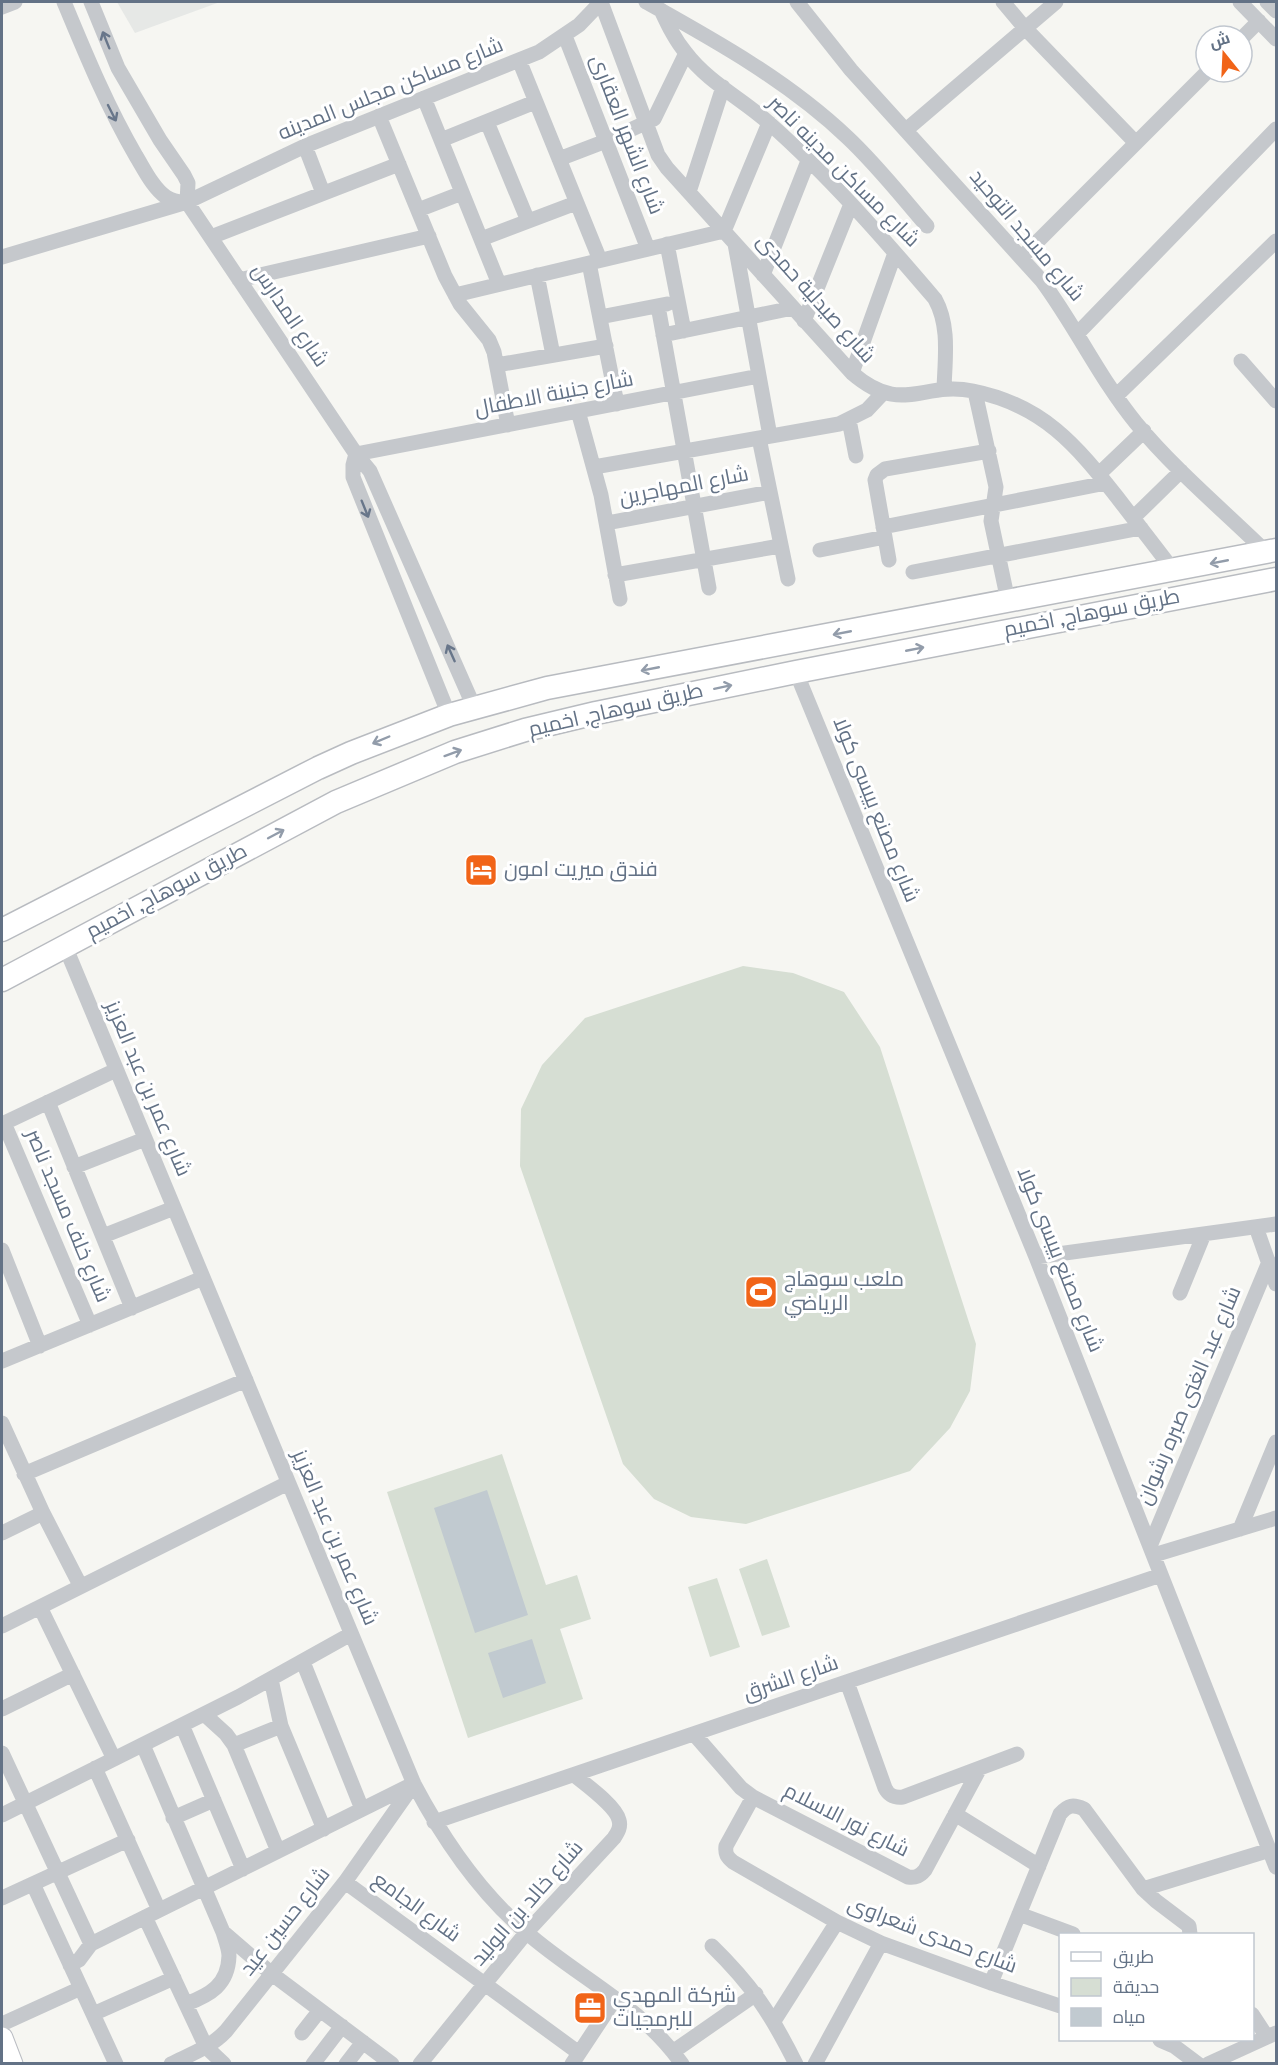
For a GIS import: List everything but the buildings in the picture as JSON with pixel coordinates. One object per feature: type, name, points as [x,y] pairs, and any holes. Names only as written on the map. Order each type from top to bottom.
[{"type":"main road","name":"طريق سوهاج, اخميم","points":[[2,930],[318,768],[400,733],[474,707],[547,688],[1272,551]]},
{"type":"main road","name":"طريق سوهاج, اخميم","points":[[2,980],[336,802],[455,752],[525,730],[596,713],[1276,579]]},
{"type":"main road","points":[[318,768],[336,802]]},
{"type":"main road","points":[[2,2038],[12,2064]]},
{"type":"street","points":[[2,7],[15,2]]},
{"type":"street","points":[[64,2],[94,76],[117,122],[159,190],[167,198],[177,202],[187,202]]},
{"type":"street","name":"شارع المدارس","points":[[91,2],[118,68],[160,140],[184,175],[189,192],[187,202],[356,454],[370,471],[474,707]]},
{"type":"street","name":"شارع مساكن مجلس المدينه","points":[[2,257],[187,202],[305,146],[539,52],[579,25],[601,2]]},
{"type":"street","name":"شارع صيدلية حمدى","points":[[601,2],[658,155],[852,373],[866,385],[883,393],[910,396],[944,388],[975,392],[1006,401],[1035,415],[1062,433],[1085,456],[1173,570]]},
{"type":"street","points":[[646,2],[752,63],[801,98],[848,137],[927,226]]},
{"type":"street","name":"شارع مسجد التوحيد","points":[[797,2],[851,70],[1022,257],[1061,307],[1116,396],[1144,431],[1181,471],[1272,551]]},
{"type":"street","points":[[1003,2],[1024,27],[1136,143]]},
{"type":"street","points":[[906,130],[1056,2]]},
{"type":"street","points":[[1240,2],[1276,39]]},
{"type":"street","points":[[1267,2],[1276,11]]},
{"type":"street","name":"شارع مساكن مدينه ناصر","points":[[661,10],[672,33],[703,72],[769,123],[808,161],[851,204],[935,299],[940,309],[945,332],[944,388]]},
{"type":"street","points":[[1254,26],[1259,21]]},
{"type":"street","name":"شارع الشهر العقارى","points":[[565,36],[648,249]]},
{"type":"street","points":[[559,159],[654,119],[659,113],[686,53]]},
{"type":"street","points":[[519,60],[576,203],[595,261],[600,317],[617,404]]},
{"type":"street","points":[[94,76],[118,68]]},
{"type":"street","points":[[1022,257],[1196,84]]},
{"type":"street","points":[[689,192],[723,87]]},
{"type":"street","points":[[424,98],[499,284]]},
{"type":"street","points":[[441,140],[536,102]]},
{"type":"street","points":[[379,116],[455,295],[466,313],[489,339],[497,365],[508,425]]},
{"type":"street","points":[[487,122],[528,221]]},
{"type":"street","points":[[455,295],[724,231],[769,123]]},
{"type":"street","points":[[1078,333],[1276,129]]},
{"type":"street","points":[[305,146],[323,193]]},
{"type":"street","points":[[764,275],[808,161]]},
{"type":"street","points":[[211,237],[399,164]]},
{"type":"street","points":[[418,210],[462,193]]},
{"type":"street","points":[[481,239],[576,203]]},
{"type":"street","points":[[804,321],[851,204]]},
{"type":"street","points":[[239,280],[429,236]]},
{"type":"street","points":[[1116,396],[1276,241]]},
{"type":"street","points":[[667,244],[684,331]]},
{"type":"street","points":[[735,244],[759,376],[770,492],[788,579]]},
{"type":"street","points":[[852,373],[895,253]]},
{"type":"street","points":[[537,275],[553,355]]},
{"type":"street","points":[[600,317],[679,302]]},
{"type":"street","points":[[658,306],[709,588]]},
{"type":"street","points":[[663,335],[793,308]]},
{"type":"street","points":[[497,365],[606,346]]},
{"type":"street","points":[[1241,361],[1276,401]]},
{"type":"street","name":"شارع جنينة الاطفال","points":[[356,454],[759,376]]},
{"type":"street","points":[[975,392],[996,487],[991,521],[1008,601]]},
{"type":"street","points":[[594,467],[849,420],[867,410],[883,393]]},
{"type":"street","points":[[578,411],[607,523],[620,598]]},
{"type":"street","points":[[849,420],[856,456]]},
{"type":"street","points":[[820,550],[884,532],[1103,479],[1144,431]]},
{"type":"street","points":[[890,560],[875,480],[881,471],[989,451]]},
{"type":"street","points":[[356,454],[352,465],[353,477],[449,715]]},
{"type":"street","points":[[913,572],[998,556],[1137,523],[1181,471]]},
{"type":"street","name":"شارع المهاجرين","points":[[607,523],[770,492]]},
{"type":"street","points":[[615,575],[780,546]]},
{"type":"street","name":"شارع مصنع بيبسى كولا","points":[[796,672],[1036,1257],[1276,1867]]},
{"type":"street","name":"شارع عمر بن عبد العزيز","points":[[65,946],[414,1784],[434,1822],[468,1871],[526,1933],[647,2022],[678,2058]]},
{"type":"street","points":[[3,1123],[116,1070]]},
{"type":"street","points":[[48,1102],[132,1308]]},
{"type":"street","name":"شارع خلف مسجد ناصر","points":[[3,1123],[90,1325]]},
{"type":"street","points":[[75,1167],[145,1139]]},
{"type":"street","points":[[103,1236],[174,1208]]},
{"type":"street","points":[[1036,1257],[1276,1224]]},
{"type":"street","points":[[1256,1227],[1276,1284]]},
{"type":"street","points":[[1180,1293],[1204,1234]]},
{"type":"street","points":[[2,1250],[40,1346]]},
{"type":"street","name":"شارع عبد الغنى صبره رشوان","points":[[1152,1551],[1269,1262]]},
{"type":"street","points":[[2,1361],[203,1278]]},
{"type":"street","points":[[24,1473],[246,1380]]},
{"type":"street","points":[[3,1430],[80,1586]]},
{"type":"street","points":[[1240,1529],[1276,1443]]},
{"type":"street","points":[[3,1621],[40,1606],[288,1483]]},
{"type":"street","points":[[2,1533],[43,1513]]},
{"type":"street","points":[[1152,1551],[1276,1518]]},
{"type":"street","name":"شارع الشرق","points":[[434,1822],[1161,1575]]},
{"type":"street","points":[[40,1606],[114,1759]]},
{"type":"street","points":[[2,1815],[271,1680],[351,1634]]},
{"type":"street","points":[[303,1662],[362,1809]]},
{"type":"street","points":[[2,1709],[73,1674]]},
{"type":"street","points":[[271,1680],[281,1726],[324,1829]]},
{"type":"street","points":[[847,1682],[888,1794],[896,1798],[1017,1754]]},
{"type":"street","points":[[204,1714],[221,1728],[234,1745],[278,1851]]},
{"type":"street","points":[[182,1725],[243,1869]]},
{"type":"street","points":[[234,1745],[281,1726]]},
{"type":"street","name":"شارع نور الاسلام","points":[[694,1734],[741,1788],[753,1797],[908,1877],[915,1878],[925,1870],[980,1768]]},
{"type":"street","points":[[143,1744],[223,1932],[229,1955],[224,1978],[208,1996],[186,2004]]},
{"type":"street","points":[[2,1753],[91,1944]]},
{"type":"street","points":[[95,1768],[159,1910]]},
{"type":"street","name":"شارع خالد بن الوليد","points":[[420,2064],[526,1933],[620,1829],[619,1819],[614,1810],[574,1774]]},
{"type":"street","points":[[70,1965],[79,1960],[91,1944],[414,1784]]},
{"type":"street","name":"شارع حسين عيد","points":[[171,2064],[206,2047],[226,2031],[345,1882],[414,1784]]},
{"type":"street","name":"شارع حمدى شعراوى","points":[[753,1797],[726,1846],[725,1852],[728,1858],[837,1922],[881,1943],[1059,2006]]},
{"type":"street","points":[[173,1818],[214,1800]]},
{"type":"street","points":[[991,1983],[1060,1814],[1067,1806],[1076,1805],[1084,1809],[1143,1889],[1189,1926],[1190,1933]]},
{"type":"street","points":[[955,1814],[1039,1866]]},
{"type":"street","points":[[2,1898],[128,1840]]},
{"type":"street","points":[[1143,1889],[1270,1850]]},
{"type":"street","name":"شارع الجامع","points":[[345,1882],[484,1985],[575,2058]]},
{"type":"street","points":[[33,1884],[116,2064]]},
{"type":"street","points":[[1019,1914],[1068,1933]]},
{"type":"street","points":[[145,1917],[206,2047],[224,2064]]},
{"type":"street","points":[[774,2021],[837,1922]]},
{"type":"street","points":[[223,1932],[272,1974],[392,2064]]},
{"type":"street","points":[[814,2064],[881,1943]]},
{"type":"street","points":[[712,1946],[756,1994],[774,2021],[796,2064]]},
{"type":"street","points":[[93,2014],[174,1978]]},
{"type":"street","points":[[2,2024],[81,1988]]},
{"type":"street","points":[[678,2058],[756,1994]]},
{"type":"street","points":[[575,2058],[615,1999]]},
{"type":"street","points":[[302,2033],[320,2010]]},
{"type":"street","points":[[1208,2064],[1272,2035],[1254,2016]]},
{"type":"street","points":[[313,2064],[342,2026]]},
{"type":"street","points":[[1162,2041],[1174,2046],[1198,2064]]},
{"type":"street","points":[[346,2064],[363,2042]]},
{"type":"shaded area","points":[[117,2],[220,2],[135,33]]},
{"type":"green space","name":"ملعب سوهاج الرياضي","points":[[743,966],[793,973],[844,992],[880,1047],[976,1344],[970,1391],[950,1428],[910,1471],[746,1524],[691,1517],[654,1499],[623,1464],[520,1166],[521,1109],[542,1065],[585,1018]]},
{"type":"green space","points":[[502,1454],[546,1585],[577,1575],[591,1619],[560,1629],[583,1699],[468,1738],[387,1492]]},
{"type":"green space","points":[[767,1559],[790,1627],[762,1636],[739,1569]]},
{"type":"green space","points":[[717,1578],[740,1647],[710,1657],[688,1587]]},
{"type":"water","points":[[487,1490],[528,1615],[475,1633],[434,1508]]},
{"type":"water","points":[[532,1639],[546,1683],[503,1698],[488,1653]]},
{"type":"place","name":"فندق ميريت امون","points":[[481,870]]},
{"type":"place","name":"ملعب سوهاج الرياضي","points":[[761,1292]]},
{"type":"place","name":"شركة المهدي للبرمجيات","points":[[590,2008]]}]
